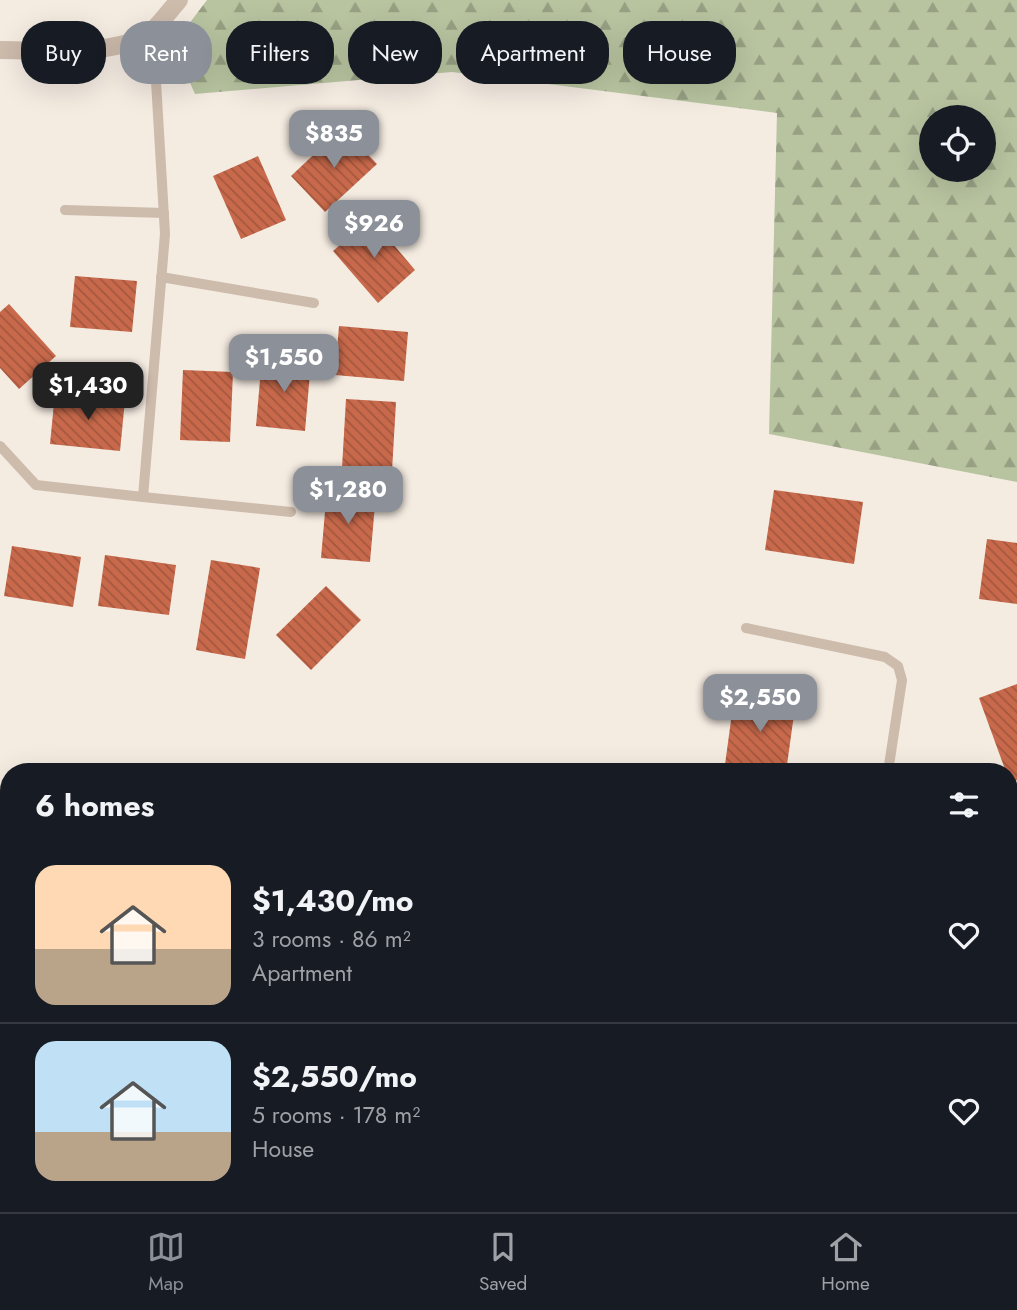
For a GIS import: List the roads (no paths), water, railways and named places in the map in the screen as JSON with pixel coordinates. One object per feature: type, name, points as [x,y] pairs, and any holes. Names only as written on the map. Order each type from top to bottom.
[{"type":"street","points":[[161,21],[180,0]]},
{"type":"street","points":[[0,50],[92,50],[120,44]]},
{"type":"lane","points":[[143,497],[165,234],[156,84]]},
{"type":"lane","points":[[65,210],[164,213]]},
{"type":"lane","points":[[162,278],[314,303]]},
{"type":"lane","points":[[0,446],[36,485],[291,512]]},
{"type":"lane","points":[[746,628],[885,657],[898,666],[902,680],[889,763]]}]
